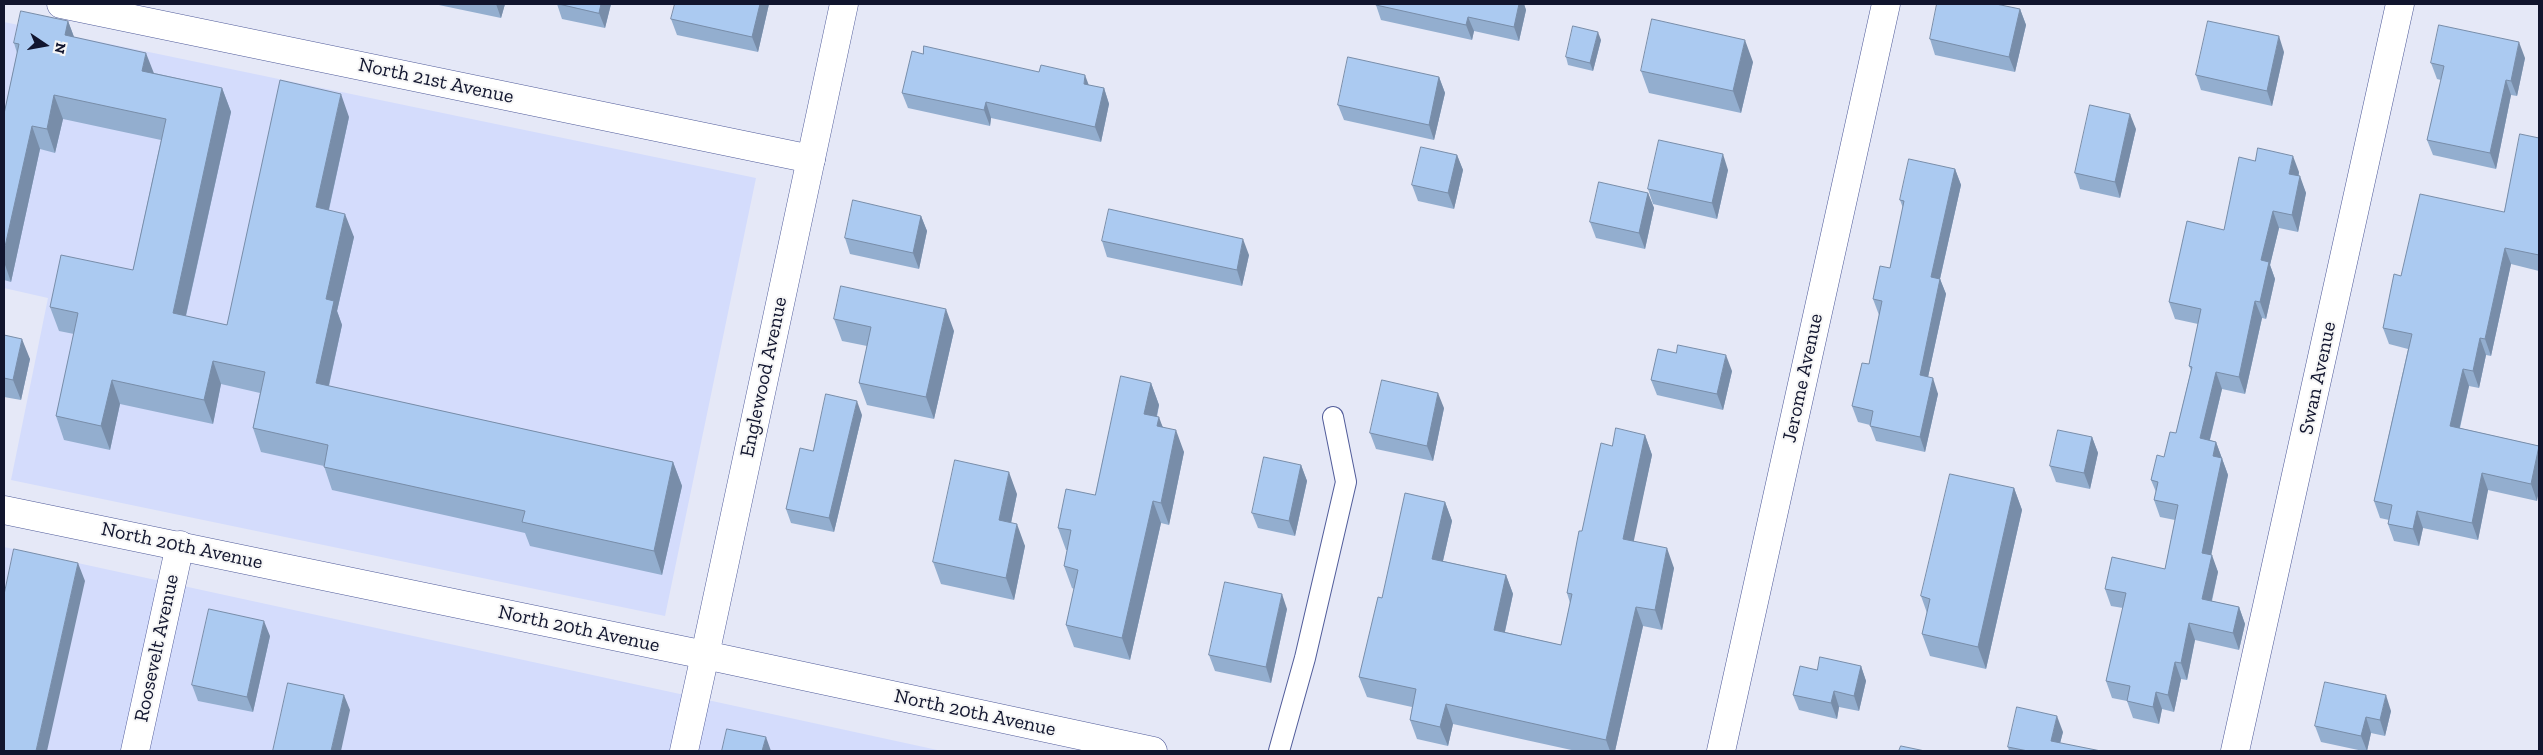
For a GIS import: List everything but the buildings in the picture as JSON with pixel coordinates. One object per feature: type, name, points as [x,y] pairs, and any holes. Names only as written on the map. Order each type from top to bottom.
[{"type":"street","name":"North 21st Avenue","points":[[61,4],[811,159]]},
{"type":"street","name":"Englewood Avenue","points":[[684,751],[844,4]]},
{"type":"street","name":"Jerome Avenue","points":[[1721,751],[1886,4]]},
{"type":"street","name":"Swan Avenue","points":[[2235,751],[2400,4]]},
{"type":"street","name":"North 20th Avenue","points":[[4,510],[705,655],[1153,751]]},
{"type":"street","name":"Roosevelt Avenue","points":[[135,751],[180,546]]},
{"type":"lane","points":[[1279,751],[1305,658],[1346,482],[1333,417]]},
{"type":"shaded area","points":[[4,22],[756,178],[665,616],[11,480],[48,298],[4,288]]},
{"type":"shaded area","points":[[4,547],[942,751],[4,751]]}]
